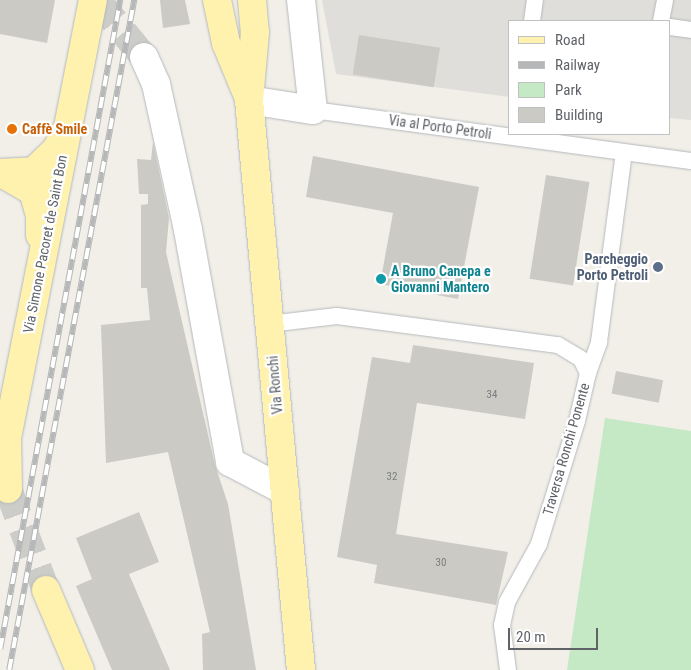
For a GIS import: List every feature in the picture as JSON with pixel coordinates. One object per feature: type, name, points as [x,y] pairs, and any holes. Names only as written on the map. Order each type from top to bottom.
[{"type":"main road","name":"Via Simone Pacoret de Saint Bon","points":[[8,489],[7,438],[93,0]]},
{"type":"main road","name":"Via Ronchi","points":[[217,0],[226,43],[249,100]]},
{"type":"main road","name":"Via Ronchi","points":[[252,0],[255,32],[249,100],[301,670]]},
{"type":"main road","points":[[2,174],[34,171],[57,148],[71,116]]},
{"type":"main road","points":[[2,174],[32,192],[40,215],[40,266]]},
{"type":"main road","points":[[46,590],[80,670]]},
{"type":"street","points":[[301,0],[313,110]]},
{"type":"street","points":[[144,57],[156,84],[188,230],[230,462],[285,492]]},
{"type":"street","name":"Via al Porto Petroli","points":[[249,100],[313,110]]},
{"type":"lane","points":[[532,20],[535,0]]},
{"type":"lane","points":[[661,20],[665,0]]},
{"type":"lane","points":[[671,27],[691,30]]},
{"type":"lane","name":"Via al Porto Petroli","points":[[313,110],[691,161]]},
{"type":"lane","points":[[588,373],[599,342],[624,153]]},
{"type":"lane","name":"Traversa Ronchi Ponente","points":[[269,324],[336,316],[558,345],[573,351],[588,373],[539,544],[507,602],[502,625],[508,670]]},
{"type":"shaded area","points":[[322,0],[691,0],[691,120],[671,118],[671,20],[508,20],[508,97],[336,74]]},
{"type":"green space","points":[[605,418],[691,431],[691,670],[567,670]]},
{"type":"building","points":[[0,0],[55,0],[47,43],[0,34]]},
{"type":"building","points":[[160,0],[185,0],[190,24],[163,28]]},
{"type":"building","points":[[359,35],[440,48],[434,87],[353,75]]},
{"type":"building","points":[[153,142],[169,218],[166,252],[215,465],[228,504],[256,670],[203,670],[202,634],[210,632],[168,452],[106,463],[101,325],[150,320],[147,288],[141,288],[141,205],[148,204],[148,194],[139,194],[137,159],[151,160]]},
{"type":"building","points":[[313,156],[479,187],[458,299],[380,284],[393,213],[306,197]]},
{"type":"building","points":[[546,175],[589,182],[573,286],[530,279]]},
{"type":"building","points":[[413,345],[534,363],[525,419],[417,403],[396,534],[508,552],[496,605],[374,583],[377,565],[337,557],[372,357],[410,363]]},
{"type":"building","points":[[616,371],[663,380],[659,403],[612,394]]},
{"type":"building","points":[[139,512],[159,562],[129,574],[170,670],[112,670],[76,586],[92,579],[76,538]]},
{"type":"tunnel","points":[[97,0],[144,57]]},
{"type":"tunnel","points":[[8,489],[46,590]]},
{"type":"railway","points":[[0,649],[120,0]]},
{"type":"railway","points":[[9,670],[134,0]]},
{"type":"place","name":"Caffè Smile","points":[[12,129]]},
{"type":"place","name":"Parcheggio Porto Petroli","points":[[658,267]]},
{"type":"place","name":"A Bruno Canepa e Giovanni Mantero","points":[[381,279]]}]
